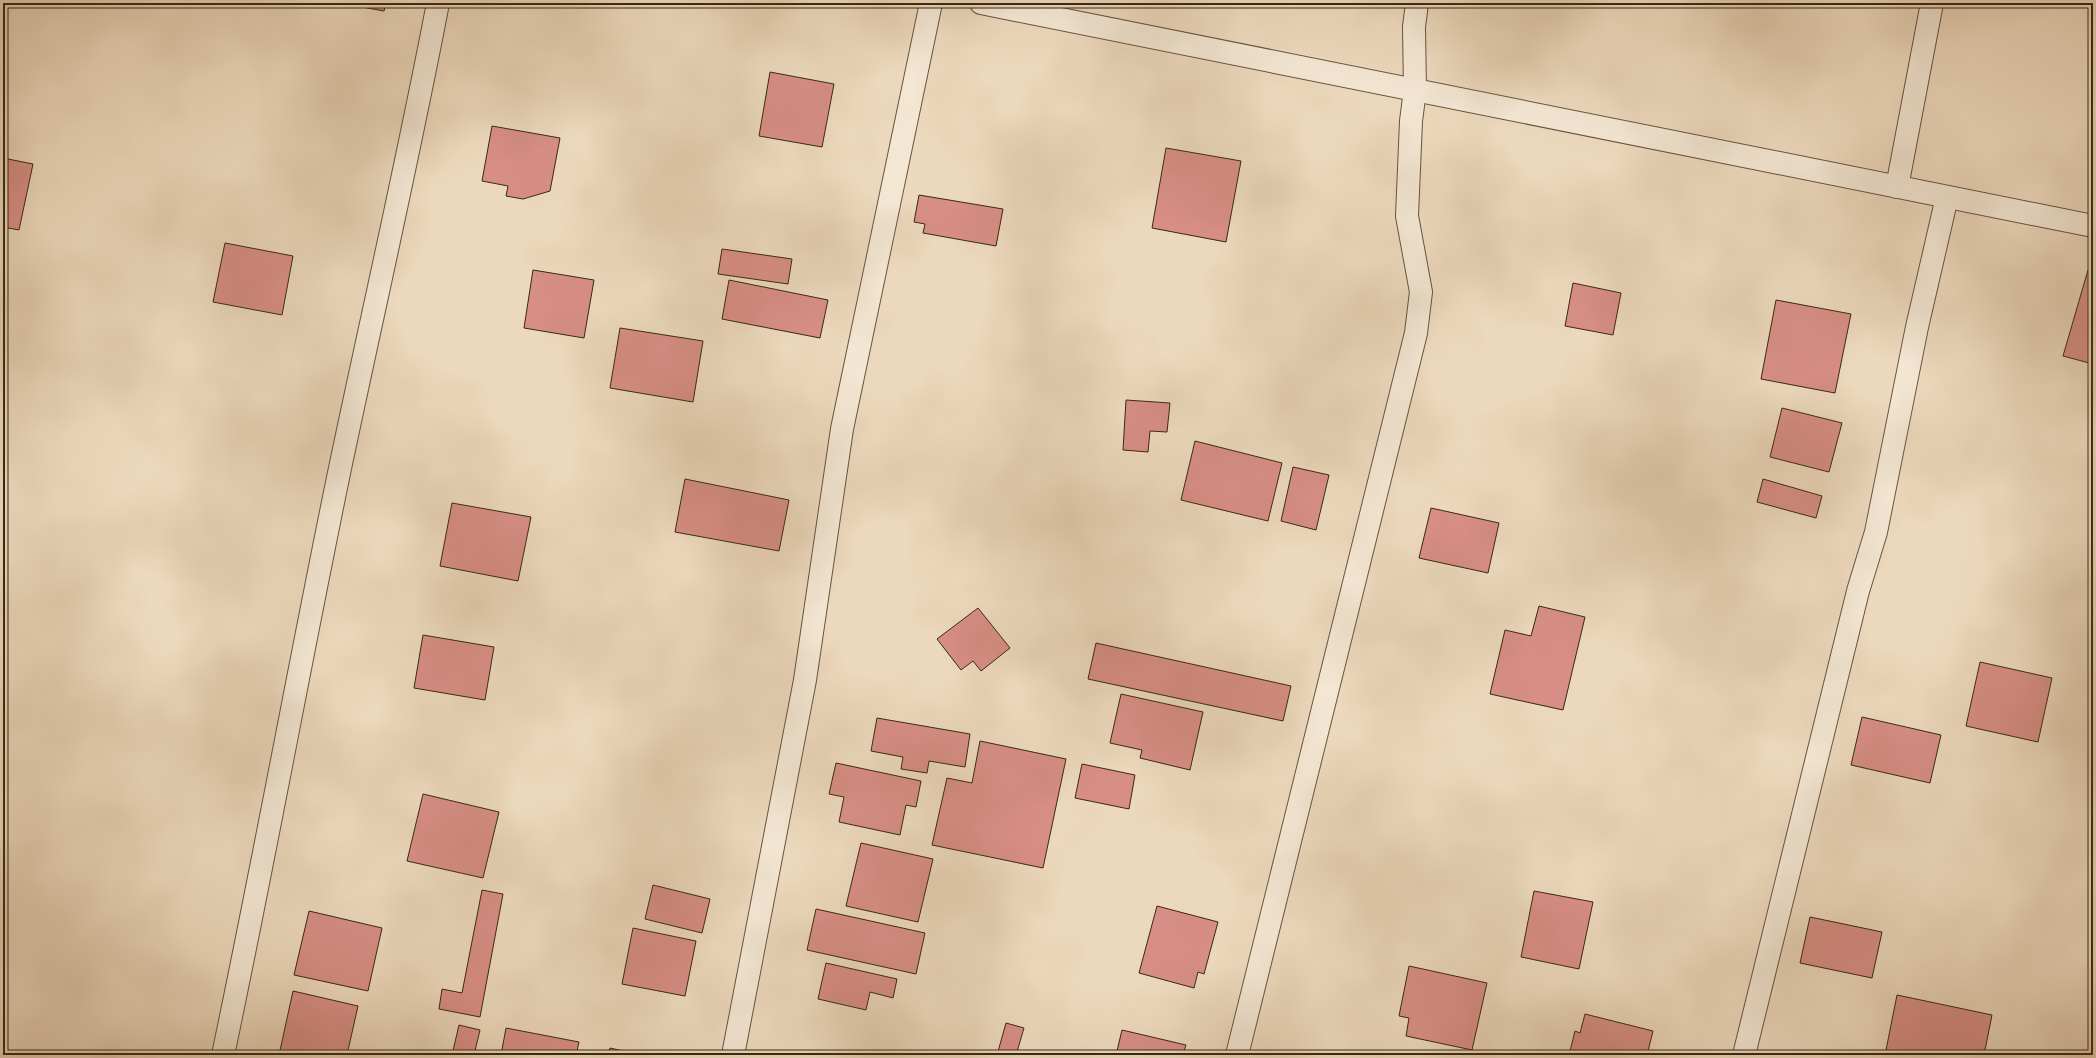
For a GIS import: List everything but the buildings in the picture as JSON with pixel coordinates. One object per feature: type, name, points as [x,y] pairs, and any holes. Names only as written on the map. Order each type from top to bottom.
[{"type":"street","points":[[223,1055],[259,886],[339,474],[413,134],[438,3]]},
{"type":"street","points":[[733,1055],[805,680],[842,429],[931,3]]},
{"type":"street","points":[[981,3],[1897,188],[2093,226]]},
{"type":"street","points":[[1237,1055],[1416,333],[1421,292],[1407,216],[1411,121],[1415,90],[1414,27],[1417,3]]},
{"type":"street","points":[[1897,188],[1932,3]]},
{"type":"street","points":[[1744,1055],[1858,591],[1876,532],[1917,327],[1947,197]]}]
